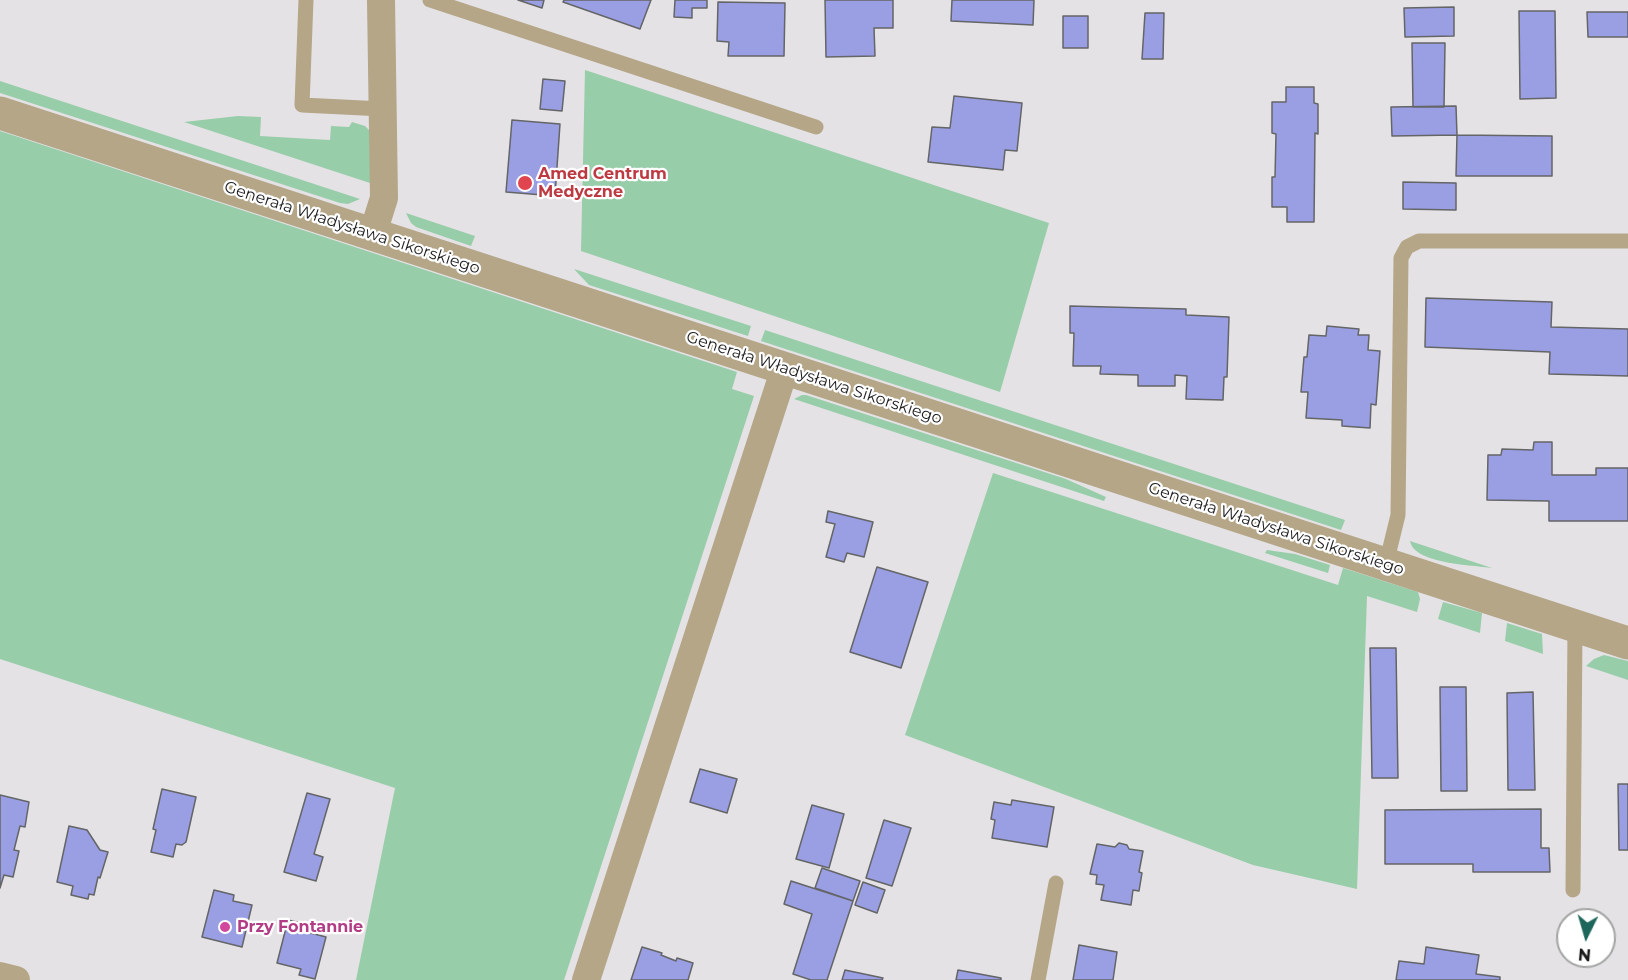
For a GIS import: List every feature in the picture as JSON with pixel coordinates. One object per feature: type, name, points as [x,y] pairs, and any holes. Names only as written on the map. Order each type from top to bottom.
[{"type":"street","points":[[372,236],[384,198],[385,184],[381,0]]},
{"type":"street","name":"Generała Władysława Sikorskiego","points":[[0,113],[372,236],[1628,643]]},
{"type":"street","points":[[586,980],[785,368]]},
{"type":"street","points":[[0,976],[16,980]]},
{"type":"lane","points":[[306,0],[302,105],[383,109]]},
{"type":"lane","points":[[430,0],[816,127]]},
{"type":"lane","points":[[1386,564],[1398,515],[1401,258],[1407,247],[1419,241],[1628,241]]},
{"type":"lane","points":[[1573,890],[1575,626]]},
{"type":"lane","points":[[1038,980],[1056,883]]},
{"type":"green space","points":[[585,70],[1049,223],[1000,392],[581,251]]},
{"type":"green space","points":[[0,81],[360,199],[348,204],[340,203],[0,93]]},
{"type":"green space","points":[[238,116],[261,117],[260,136],[330,140],[331,126],[349,127],[352,122],[365,126],[370,131],[373,184],[184,122]]},
{"type":"green space","points":[[0,131],[737,372],[732,389],[754,396],[564,980],[356,980],[395,788],[0,659]]},
{"type":"green space","points":[[406,213],[475,236],[471,246],[416,227]]},
{"type":"green space","points":[[574,269],[751,326],[748,336],[589,285]]},
{"type":"green space","points":[[765,330],[1345,520],[1341,530],[761,341]]},
{"type":"green space","points":[[802,395],[1066,479],[1106,497],[1104,501],[794,399]]},
{"type":"green space","points":[[993,473],[1338,585],[1343,568],[1418,592],[1420,599],[1417,612],[1367,596],[1357,889],[1253,865],[905,735]]},
{"type":"green space","points":[[1410,541],[1492,568],[1433,559],[1414,549]]},
{"type":"green space","points":[[1267,550],[1295,554],[1330,565],[1328,573],[1265,553]]},
{"type":"green space","points":[[1443,602],[1482,613],[1480,633],[1438,619]]},
{"type":"green space","points":[[1507,623],[1542,634],[1543,654],[1505,641]]},
{"type":"green space","points":[[1604,655],[1628,661],[1628,680],[1586,666],[1594,659]]},
{"type":"building","points":[[518,0],[544,0],[542,8]]},
{"type":"building","points":[[564,0],[651,0],[640,29],[563,2]]},
{"type":"building","points":[[675,0],[707,0],[707,8],[692,8],[692,18],[674,17]]},
{"type":"building","points":[[825,0],[893,0],[893,28],[874,28],[875,56],[826,57]]},
{"type":"building","points":[[952,0],[1034,0],[1033,25],[951,21]]},
{"type":"building","points":[[718,2],[785,3],[784,56],[728,56],[729,42],[717,41]]},
{"type":"building","points":[[1454,7],[1454,36],[1405,37],[1404,8]]},
{"type":"building","points":[[1519,11],[1555,11],[1556,98],[1520,99]]},
{"type":"building","points":[[1587,12],[1628,12],[1628,37],[1588,37]]},
{"type":"building","points":[[1145,13],[1164,13],[1163,59],[1142,59]]},
{"type":"building","points":[[1063,16],[1088,16],[1088,48],[1063,48]]},
{"type":"building","points":[[1412,43],[1445,43],[1444,107],[1413,107]]},
{"type":"building","points":[[543,79],[565,81],[562,111],[540,109]]},
{"type":"building","points":[[1286,87],[1314,87],[1314,103],[1318,104],[1318,134],[1315,133],[1314,222],[1287,222],[1287,207],[1272,207],[1276,134],[1272,133],[1272,102],[1286,102]]},
{"type":"building","points":[[954,96],[1022,103],[1017,151],[1005,150],[1003,170],[928,162],[932,127],[950,128]]},
{"type":"building","points":[[1456,106],[1457,135],[1392,136],[1391,107]]},
{"type":"building","points":[[512,120],[560,124],[555,196],[506,192]]},
{"type":"building","points":[[1457,135],[1552,136],[1552,176],[1456,176]]},
{"type":"building","points":[[1403,182],[1456,183],[1456,210],[1403,209]]},
{"type":"building","points":[[1426,298],[1552,302],[1551,327],[1628,329],[1628,376],[1549,374],[1550,352],[1425,347]]},
{"type":"building","points":[[1070,306],[1186,309],[1186,315],[1229,317],[1227,377],[1224,377],[1223,400],[1186,399],[1187,376],[1175,375],[1175,386],[1138,386],[1138,375],[1100,374],[1101,366],[1073,366],[1074,333],[1070,333]]},
{"type":"building","points":[[1327,326],[1359,329],[1358,335],[1369,335],[1368,350],[1380,351],[1376,405],[1371,404],[1370,428],[1342,426],[1342,420],[1306,418],[1308,392],[1301,392],[1304,357],[1307,357],[1309,335],[1326,336]]},
{"type":"building","points":[[1534,442],[1552,442],[1552,475],[1596,475],[1596,468],[1628,468],[1628,521],[1549,521],[1549,501],[1487,500],[1488,455],[1501,455],[1502,449],[1533,450]]},
{"type":"building","points":[[828,511],[873,522],[864,557],[847,553],[844,562],[826,557],[835,524],[826,522]]},
{"type":"building","points":[[877,567],[928,582],[901,668],[850,652]]},
{"type":"building","points":[[1370,648],[1396,648],[1398,778],[1372,778]]},
{"type":"building","points":[[1440,687],[1466,687],[1467,791],[1441,791]]},
{"type":"building","points":[[1533,692],[1535,790],[1508,790],[1507,693]]},
{"type":"building","points":[[700,769],[737,779],[727,813],[690,802]]},
{"type":"building","points":[[1618,784],[1628,784],[1628,850],[1619,850]]},
{"type":"building","points":[[162,789],[196,797],[186,842],[182,845],[176,844],[173,857],[151,852],[156,830],[153,829]]},
{"type":"building","points":[[307,793],[330,799],[314,854],[323,857],[316,881],[284,872]]},
{"type":"building","points":[[0,795],[29,802],[25,827],[20,826],[14,850],[19,851],[13,877],[4,875],[0,888]]},
{"type":"building","points":[[1012,800],[1054,807],[1047,847],[992,838],[995,820],[991,819],[994,802],[1011,805]]},
{"type":"building","points":[[812,805],[844,814],[829,868],[796,859]]},
{"type":"building","points":[[1541,809],[1541,848],[1549,848],[1550,872],[1473,872],[1473,864],[1385,864],[1385,810]]},
{"type":"building","points":[[884,820],[911,828],[892,886],[866,878]]},
{"type":"building","points":[[69,826],[87,830],[100,850],[108,852],[94,895],[89,894],[88,899],[71,895],[73,886],[57,882]]},
{"type":"building","points":[[1119,843],[1127,845],[1129,849],[1143,851],[1139,872],[1142,873],[1139,891],[1133,890],[1131,905],[1101,900],[1104,885],[1096,884],[1097,875],[1090,874],[1097,844],[1115,847]]},
{"type":"building","points":[[822,868],[860,881],[853,901],[815,888]]},
{"type":"building","points":[[791,881],[853,901],[827,980],[811,980],[793,974],[812,914],[784,904]]},
{"type":"building","points":[[863,882],[885,890],[877,913],[855,905]]},
{"type":"building","points":[[214,890],[234,895],[233,901],[252,905],[242,947],[202,937]]},
{"type":"building","points":[[288,920],[305,924],[303,931],[326,937],[315,979],[299,975],[301,969],[277,963]]},
{"type":"building","points":[[1079,945],[1117,952],[1113,980],[1073,980]]},
{"type":"building","points":[[642,947],[662,953],[661,955],[676,961],[677,958],[693,963],[688,980],[631,980]]},
{"type":"building","points":[[1426,947],[1479,955],[1476,974],[1500,977],[1500,980],[1396,980],[1399,961],[1424,964]]},
{"type":"building","points":[[845,970],[883,978],[882,980],[842,980]]},
{"type":"building","points":[[958,970],[1001,978],[1001,980],[956,980]]},
{"type":"place","name":"Amed Centrum Medyczne","points":[[525,183]]},
{"type":"place","name":"Przy Fontannie","points":[[225,927]]}]
